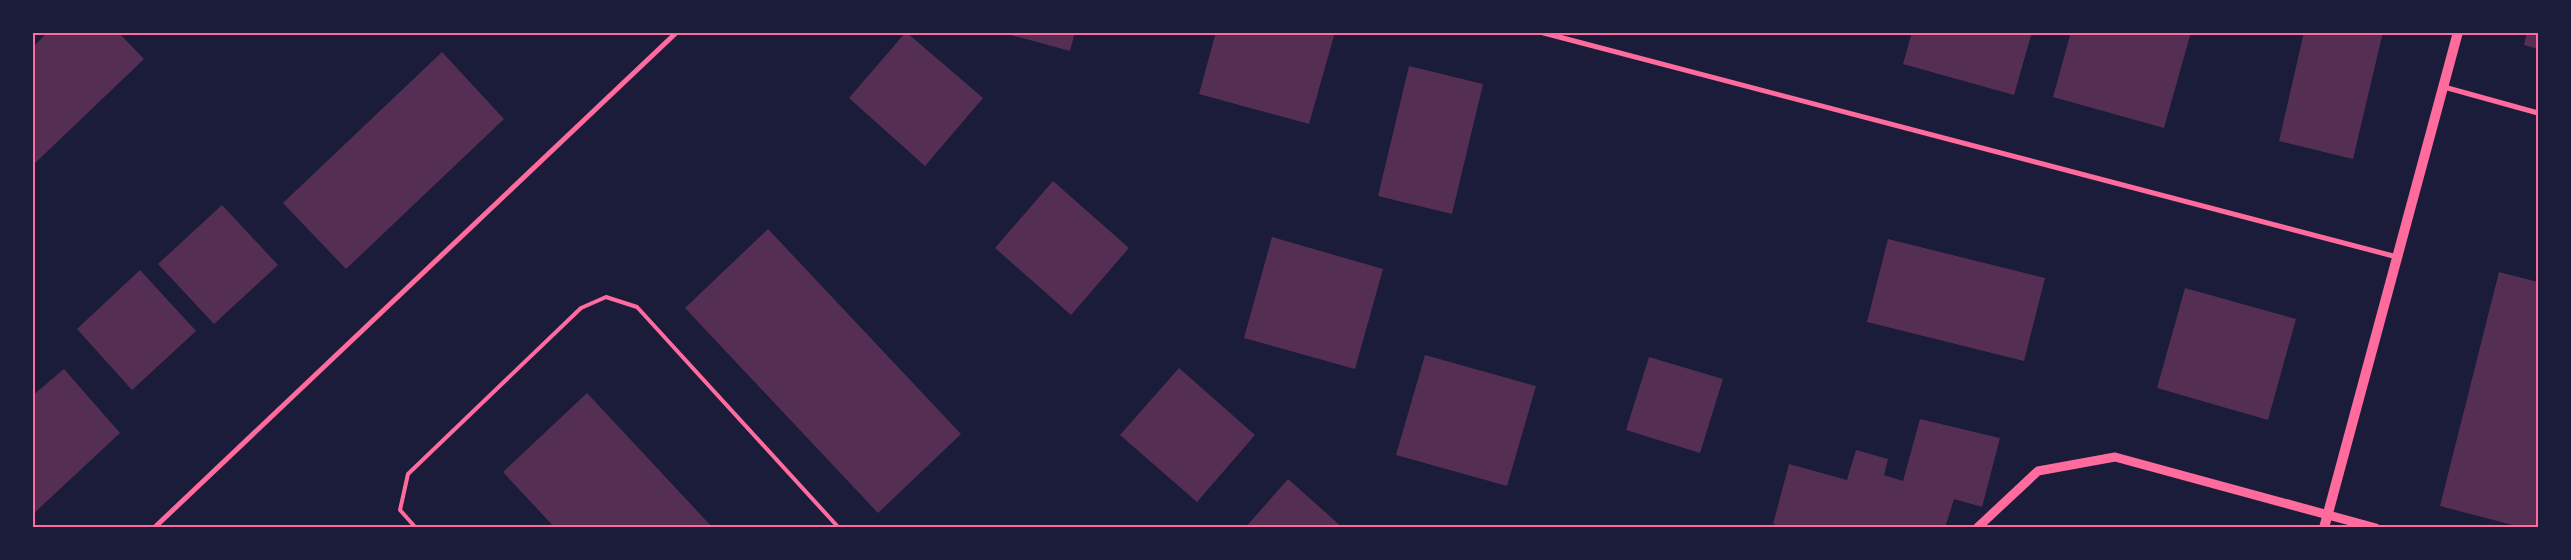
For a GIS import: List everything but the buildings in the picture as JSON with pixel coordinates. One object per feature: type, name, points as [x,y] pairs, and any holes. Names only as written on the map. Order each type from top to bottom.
[{"type":"main road","points":[[2324,528],[2458,32]]},
{"type":"street","points":[[154,528],[677,32]]},
{"type":"street","points":[[1540,32],[2397,257]]},
{"type":"street","points":[[2444,87],[2538,113]]},
{"type":"street","points":[[1977,528],[2038,471],[2115,457],[2376,528]]},
{"type":"lane","points":[[416,528],[400,510],[408,474],[581,308],[606,297],[637,307],[839,528]]}]
